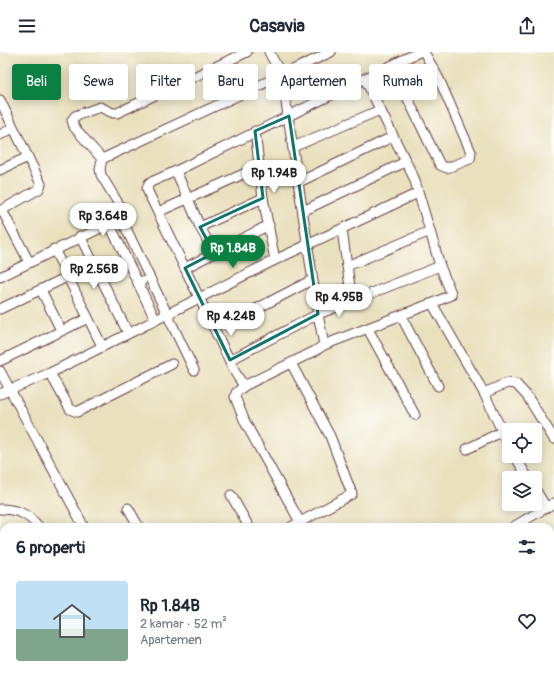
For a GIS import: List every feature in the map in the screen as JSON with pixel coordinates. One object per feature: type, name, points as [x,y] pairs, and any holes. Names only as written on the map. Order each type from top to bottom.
[{"type":"street","points":[[102,159],[74,127],[72,120],[75,116],[100,107],[111,112],[118,113],[233,55],[247,52]]},
{"type":"street","points":[[269,52],[276,64]]},
{"type":"street","points":[[306,64],[330,52]]},
{"type":"street","points":[[396,64],[419,52]]},
{"type":"street","points":[[424,52],[431,64]]},
{"type":"street","points":[[408,100],[440,165],[447,168],[470,159],[471,152],[437,75]]},
{"type":"street","points":[[244,386],[149,194],[147,186],[149,183],[369,77]]},
{"type":"street","points":[[291,363],[330,436],[352,494],[300,522],[235,401],[236,393],[244,386],[324,345],[368,329],[451,295],[440,266],[414,178],[392,137],[365,79]]},
{"type":"street","points":[[102,159],[266,83]]},
{"type":"street","points":[[286,100],[312,280],[324,345]]},
{"type":"street","points":[[1,105],[41,181],[40,187],[1,211],[29,262]]},
{"type":"street","points":[[293,147],[380,110]]},
{"type":"street","points":[[0,135],[13,128]]},
{"type":"street","points":[[255,131],[259,167],[275,260]]},
{"type":"street","points":[[299,182],[392,137]]},
{"type":"street","points":[[0,170],[28,157]]},
{"type":"street","points":[[102,159],[100,169],[101,175],[123,211],[121,218],[151,277],[194,370]]},
{"type":"street","points":[[303,211],[405,162]]},
{"type":"street","points":[[158,212],[259,167]]},
{"type":"street","points":[[176,171],[200,227],[214,253]]},
{"type":"street","points":[[0,394],[50,373],[275,260],[308,246],[418,193]]},
{"type":"street","points":[[200,227],[264,198]]},
{"type":"street","points":[[0,277],[80,236],[121,218]]},
{"type":"street","points":[[109,223],[155,319]]},
{"type":"street","points":[[185,268],[268,225]]},
{"type":"street","points":[[342,230],[352,301]]},
{"type":"street","points":[[347,266],[430,231]]},
{"type":"street","points":[[80,236],[128,333]]},
{"type":"street","points":[[54,249],[102,346]]},
{"type":"street","points":[[230,360],[318,314],[440,266]]},
{"type":"street","points":[[0,309],[67,277]]},
{"type":"street","points":[[138,282],[151,277]]},
{"type":"street","points":[[256,309],[312,280]]},
{"type":"street","points":[[41,290],[61,330]]},
{"type":"street","points":[[431,304],[435,306],[484,393],[501,432],[467,448]]},
{"type":"street","points":[[401,316],[438,386]]},
{"type":"street","points":[[0,361],[88,318]]},
{"type":"street","points":[[368,329],[415,415]]},
{"type":"street","points":[[50,373],[70,409],[77,412],[172,364]]},
{"type":"street","points":[[0,371],[82,523]]},
{"type":"street","points":[[484,393],[507,383],[516,384],[527,396],[554,439]]},
{"type":"street","points":[[231,495],[247,523]]},
{"type":"street","points":[[520,523],[550,505],[542,496]]},
{"type":"street","points":[[128,508],[137,523]]},
{"type":"street","points":[[0,509],[17,510],[29,517],[35,523]]},
{"type":"highlighted area","points":[[289,116],[318,314],[230,360],[185,268],[214,253],[200,227],[263,198],[255,131]]}]
